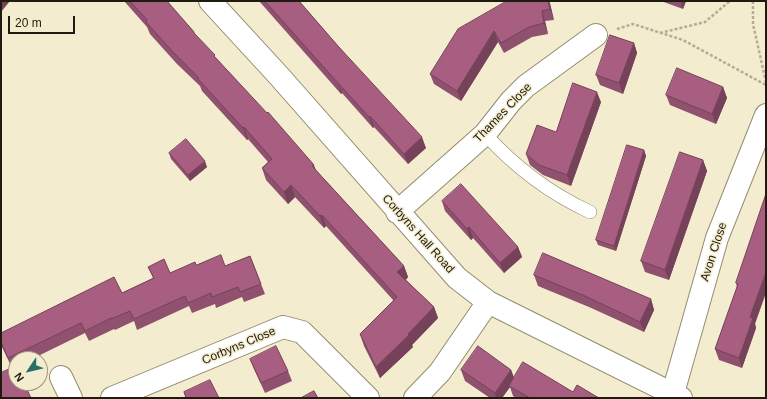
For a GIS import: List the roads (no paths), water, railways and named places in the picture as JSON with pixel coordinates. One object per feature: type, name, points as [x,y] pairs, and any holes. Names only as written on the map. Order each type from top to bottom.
[{"type":"street","name":"Corbyns Hall Road","points":[[210,1],[279,76],[397,212],[457,278],[488,302],[677,396]]},
{"type":"street","name":"Thames Close","points":[[397,212],[485,134],[511,101],[526,86],[596,35]]},
{"type":"street","name":"Avon Close","points":[[677,396],[717,238],[766,115]]},
{"type":"street","points":[[415,398],[440,372],[488,302]]},
{"type":"street","name":"Corbyns Close","points":[[112,398],[283,327],[302,332],[368,398]]},
{"type":"street","points":[[61,377],[71,398]]},
{"type":"lane","points":[[485,134],[500,150],[520,167],[565,199],[590,212]]}]
